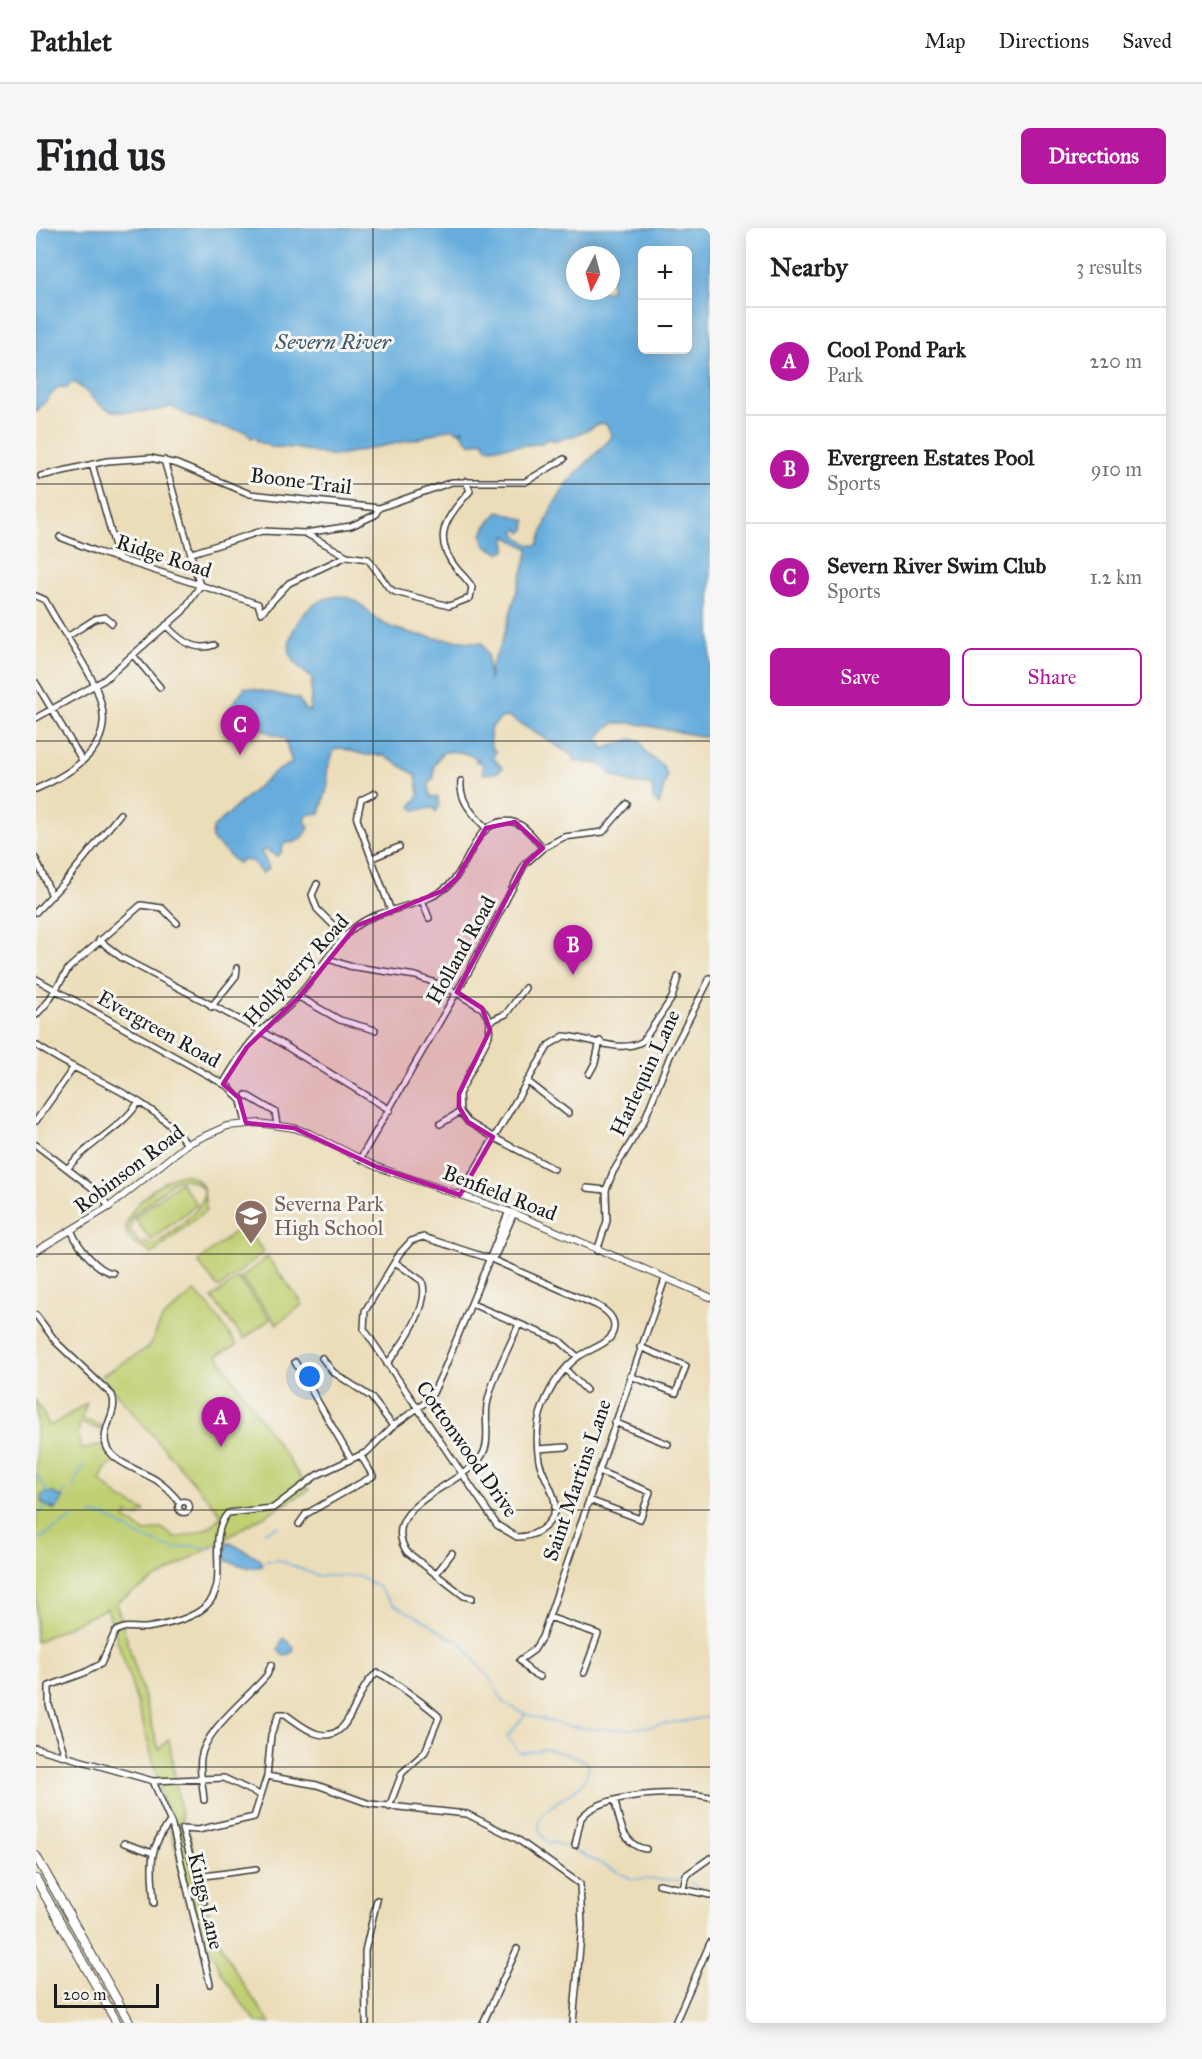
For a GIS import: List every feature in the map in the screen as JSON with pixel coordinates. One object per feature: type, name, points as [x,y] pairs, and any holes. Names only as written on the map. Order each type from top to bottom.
[{"type":"highway","points":[[36,1856],[130,2023]]},
{"type":"highway","points":[[36,1879],[117,2023]]},
{"type":"highway","points":[[99,1994],[110,1988]]},
{"type":"main road","name":"Benfield Road","points":[[246,1123],[277,1125],[309,1133],[360,1160],[512,1212],[597,1251],[710,1297]]},
{"type":"main road","name":"Robinson Road","points":[[36,1251],[72,1232],[109,1207],[187,1143],[217,1129],[246,1123]]},
{"type":"street","name":"Boone Trail","points":[[41,476],[92,464],[134,458],[164,460],[250,494],[380,508],[444,484],[466,481],[525,482],[564,459]]},
{"type":"street","points":[[36,718],[97,685],[188,605],[200,586],[164,460]]},
{"type":"street","points":[[92,464],[118,558]]},
{"type":"street","points":[[466,481],[470,491]]},
{"type":"street","points":[[305,532],[336,552],[368,559],[388,588],[395,592],[439,604],[454,605],[471,596],[472,587],[453,563],[445,548],[442,531],[449,516],[470,491],[482,482]]},
{"type":"street","points":[[192,553],[262,531],[328,531],[362,522],[375,515],[380,508]]},
{"type":"street","points":[[327,546],[328,531]]},
{"type":"street","name":"Ridge Road","points":[[60,537],[258,604],[261,613],[273,598],[295,579],[338,561]]},
{"type":"street","points":[[336,552],[338,561],[347,556]]},
{"type":"street","points":[[36,596],[45,600],[97,685],[103,705],[100,738],[82,760],[58,779],[36,789]]},
{"type":"street","points":[[67,638],[98,618],[105,617],[112,623]]},
{"type":"street","points":[[166,625],[186,643],[203,647],[214,645]]},
{"type":"street","points":[[133,655],[160,687]]},
{"type":"street","points":[[36,683],[82,760]]},
{"type":"street","points":[[461,781],[460,791],[465,804],[486,828],[499,822],[515,822],[522,826],[543,849]]},
{"type":"street","points":[[375,793],[361,800],[357,814],[391,911]]},
{"type":"street","name":"Holland Road","points":[[360,1160],[457,993],[525,864],[543,849],[568,836],[603,832],[627,804]]},
{"type":"street","points":[[36,912],[120,814]]},
{"type":"street","name":"Hollyberry Road","points":[[224,1084],[238,1058],[261,1031],[299,997],[345,937],[362,922],[423,900],[444,889],[456,878],[486,828]]},
{"type":"street","points":[[372,858],[399,847]]},
{"type":"street","points":[[36,860],[48,882],[52,896]]},
{"type":"street","points":[[317,884],[312,895],[315,906],[345,937]]},
{"type":"street","points":[[423,900],[429,918]]},
{"type":"street","points":[[36,1015],[69,968],[141,905],[162,908],[177,923]]},
{"type":"street","points":[[99,940],[122,958],[211,1007],[261,1031],[390,1110]]},
{"type":"street","points":[[329,958],[349,966],[416,976],[457,993],[482,1008],[490,1021],[489,1037],[459,1094],[460,1112],[468,1122],[554,1169]]},
{"type":"street","points":[[211,1007],[236,976],[237,968]]},
{"type":"street","points":[[460,1195],[527,1081],[554,1041],[564,1036],[626,1047],[643,1041],[672,998],[678,977]]},
{"type":"street","name":"Harlequin Lane","points":[[597,1251],[607,1221],[606,1190],[613,1172],[644,1121],[670,1054],[710,978]]},
{"type":"street","name":"Evergreen Road","points":[[36,980],[224,1084],[239,1098],[246,1123]]},
{"type":"street","points":[[490,1021],[506,1014],[525,988]]},
{"type":"street","points":[[299,997],[340,1020],[375,1030]]},
{"type":"street","points":[[588,1074],[594,1066],[600,1041]]},
{"type":"street","points":[[36,1045],[167,1121],[187,1143]]},
{"type":"street","points":[[36,1121],[74,1067]]},
{"type":"street","points":[[527,1081],[568,1113]]},
{"type":"street","points":[[246,1095],[275,1112],[277,1125]]},
{"type":"street","points":[[68,1168],[75,1159],[127,1116],[138,1103]]},
{"type":"street","points":[[440,1124],[460,1112]]},
{"type":"street","points":[[36,1145],[99,1193],[109,1207]]},
{"type":"street","points":[[587,1188],[606,1190]]},
{"type":"street","points":[[65,1756],[49,1705],[47,1690],[51,1684],[84,1673],[100,1664],[109,1651],[115,1632],[119,1629],[146,1628],[182,1619],[207,1605],[218,1574],[216,1550],[220,1527],[228,1513],[273,1508],[317,1475],[361,1456],[433,1393],[512,1212]]},
{"type":"street","points":[[72,1232],[81,1247],[105,1271],[113,1273]]},
{"type":"street","name":"Cottonwood Drive","points":[[423,1237],[491,1259],[596,1305],[611,1314],[614,1322],[611,1336],[578,1357],[565,1370],[554,1383],[541,1412],[537,1431],[538,1449],[554,1505],[548,1523],[538,1533],[530,1536],[511,1535],[497,1525],[364,1329],[365,1311],[395,1262],[408,1244],[423,1237]]},
{"type":"street","points":[[387,1364],[400,1348],[424,1300],[422,1281],[395,1262]]},
{"type":"street","name":"Saint Martins Lane","points":[[540,1677],[530,1672],[520,1660],[537,1647],[549,1617],[614,1422],[665,1279]]},
{"type":"street","points":[[472,1304],[560,1341],[578,1357]]},
{"type":"street","points":[[36,1315],[57,1343],[112,1395],[114,1405],[105,1435],[108,1450],[162,1485],[180,1503]]},
{"type":"street","points":[[472,1598],[464,1596],[405,1549],[400,1535],[400,1523],[410,1510],[478,1461],[485,1449],[490,1394],[519,1324]]},
{"type":"street","points":[[630,1376],[676,1393],[686,1366],[640,1347]]},
{"type":"street","points":[[322,1358],[333,1372],[371,1397],[393,1426]]},
{"type":"street","points":[[295,1362],[351,1459]]},
{"type":"street","points":[[565,1370],[586,1390]]},
{"type":"street","points":[[614,1422],[668,1444]]},
{"type":"street","points":[[538,1449],[566,1446]]},
{"type":"street","points":[[299,1524],[306,1514],[372,1476],[361,1456]]},
{"type":"street","points":[[589,1500],[640,1519],[650,1492],[598,1472]]},
{"type":"street","points":[[435,1574],[452,1553]]},
{"type":"street","points":[[549,1617],[598,1634],[584,1673]]},
{"type":"street","points":[[204,1800],[201,1758],[207,1741],[267,1676],[271,1665]]},
{"type":"street","points":[[204,1902],[182,1829],[198,1830],[250,1819],[258,1811],[260,1795],[267,1776],[271,1735],[279,1714],[285,1714],[317,1734],[334,1732],[348,1720],[374,1675],[381,1673],[390,1677],[402,1690],[436,1712],[439,1717],[425,1752],[402,1773],[389,1807]]},
{"type":"street","points":[[36,1748],[153,1781],[201,1777],[224,1778],[260,1795]]},
{"type":"street","points":[[267,1776],[317,1785],[370,1804],[467,1814],[517,1839],[550,1865],[580,1884],[582,1925],[573,2023]]},
{"type":"street","name":"Kings Lane","points":[[153,1781],[171,1824],[210,1984]]},
{"type":"street","points":[[575,1845],[578,1824],[585,1813],[615,1801],[642,1795],[710,1797]]},
{"type":"street","points":[[615,1801],[626,1837],[637,1847],[646,1849]]},
{"type":"street","points":[[154,1902],[150,1876],[153,1853],[159,1836],[171,1824]]},
{"type":"street","points":[[124,1843],[153,1853]]},
{"type":"street","points":[[682,1889],[686,1875],[710,1858]]},
{"type":"street","points":[[197,1877],[256,1869]]},
{"type":"street","points":[[659,1884],[710,1895]]},
{"type":"street","points":[[366,2023],[365,1951],[377,1900]]},
{"type":"street","points":[[675,2023],[710,1943]]},
{"type":"street","points":[[483,2023],[518,1949]]},
{"type":"highlighted area","points":[[515,822],[543,848],[525,864],[457,992],[482,1008],[490,1030],[459,1094],[459,1107],[468,1122],[493,1137],[460,1195],[377,1167],[294,1128],[246,1123],[239,1098],[223,1084],[247,1047],[299,997],[356,926],[442,891],[457,878],[486,828]]},
{"type":"green space","points":[[183,1174],[191,1176],[200,1183],[203,1187],[204,1192],[206,1210],[152,1254],[129,1239],[126,1226],[135,1207],[144,1197],[174,1177]],"holes":[[[185,1179],[199,1184],[204,1192],[201,1202],[185,1222],[156,1244],[139,1243],[130,1230],[132,1217],[174,1181]]]},
{"type":"green space","points":[[180,1182],[197,1204],[151,1240],[134,1218]]},
{"type":"green space","points":[[243,1225],[264,1252],[219,1288],[198,1262]]},
{"type":"green space","points":[[267,1257],[303,1304],[277,1324],[241,1278]]},
{"type":"green space","points":[[238,1278],[270,1319],[244,1339],[212,1298]]},
{"type":"green space","points":[[194,1292],[210,1307],[237,1345],[217,1355],[309,1490],[116,1602],[159,1749],[169,1739],[183,1826],[189,1833],[200,1876],[196,1877],[210,1918],[235,1971],[271,2023],[257,2023],[246,2009],[220,1970],[203,1933],[182,1872],[150,1748],[107,1608],[36,1642],[36,1401],[50,1426],[87,1403],[81,1419],[102,1426],[101,1430],[80,1423],[78,1435],[82,1450],[102,1444],[107,1454],[116,1462],[105,1469],[100,1480],[120,1498],[145,1511],[137,1517],[127,1514],[125,1519],[145,1532],[162,1528],[175,1538],[189,1535],[207,1528],[221,1514],[101,1376],[149,1347],[162,1319]]},
{"type":"water","name":"Severn River","points":[[36,228],[710,228],[710,738],[633,723],[615,723],[599,737],[603,749],[631,739],[639,740],[647,754],[663,766],[667,775],[659,805],[653,799],[652,785],[631,783],[610,775],[610,771],[598,764],[575,761],[574,756],[509,717],[501,718],[490,729],[491,748],[496,751],[493,758],[503,768],[495,773],[483,774],[482,763],[475,761],[479,759],[458,752],[442,753],[434,766],[434,777],[429,784],[430,796],[438,797],[439,806],[436,812],[434,808],[415,810],[411,807],[419,795],[416,775],[383,755],[365,755],[341,748],[334,750],[327,771],[328,785],[320,814],[307,816],[305,821],[309,827],[302,838],[284,843],[281,853],[277,856],[266,850],[261,851],[269,868],[262,874],[253,862],[244,860],[237,863],[212,839],[213,828],[273,773],[292,763],[285,739],[225,714],[245,687],[299,699],[305,710],[310,711],[312,678],[292,658],[289,647],[293,631],[305,612],[323,600],[344,597],[359,603],[379,621],[402,631],[447,640],[482,643],[488,655],[489,681],[491,666],[502,642],[529,549],[506,536],[506,550],[499,553],[485,545],[482,536],[485,527],[499,511],[526,520],[525,530],[522,533],[518,529],[515,531],[525,542],[538,545],[550,511],[568,482],[612,437],[607,425],[601,423],[576,435],[553,441],[550,438],[539,444],[487,448],[483,440],[471,444],[464,437],[462,428],[461,433],[452,428],[417,439],[334,456],[295,448],[271,447],[257,441],[257,437],[251,438],[245,431],[206,422],[172,406],[140,412],[111,410],[100,405],[77,384],[72,382],[67,388],[58,387],[36,412]]},
{"type":"water","points":[[51,1492],[64,1498],[55,1510],[42,1503],[41,1495]]},
{"type":"water","points":[[228,1542],[259,1558],[263,1566],[250,1568],[227,1561],[224,1554]]},
{"type":"water","points":[[283,1638],[294,1647],[293,1652],[284,1656],[278,1650]]},
{"type":"waterway","points":[[73,1487],[84,1464]]},
{"type":"waterway","points":[[36,1473],[48,1493]]},
{"type":"waterway","points":[[61,1496],[67,1491]]},
{"type":"waterway","points":[[36,1516],[47,1506]]},
{"type":"waterway","points":[[91,1515],[106,1516],[137,1535],[174,1549],[191,1546],[213,1549]]},
{"type":"waterway","points":[[36,1541],[74,1517]]},
{"type":"waterway","points":[[264,1532],[279,1526]]},
{"type":"waterway","points":[[261,1562],[279,1560],[318,1576],[358,1576],[377,1586],[393,1604],[429,1623],[448,1637],[459,1640],[493,1683],[504,1703],[525,1714],[562,1725],[591,1729],[631,1729],[710,1717]]},
{"type":"waterway","points":[[525,1715],[507,1737],[520,1753],[545,1749],[577,1757],[589,1764],[583,1782],[548,1808],[539,1824],[541,1833],[550,1844],[553,1842],[566,1847]]},
{"type":"waterway","points":[[571,1849],[632,1879],[680,1880]]},
{"type":"waterway","points":[[690,1882],[700,1890],[710,1891]]},
{"type":"place","name":"Severn River Swim Club","points":[[240,755]]},
{"type":"place","name":"Evergreen Estates Pool","points":[[573,975]]},
{"type":"place","name":"Severna Park High School","points":[[251,1245]]},
{"type":"place","name":"Cool Pond Park","points":[[221,1447]]}]
